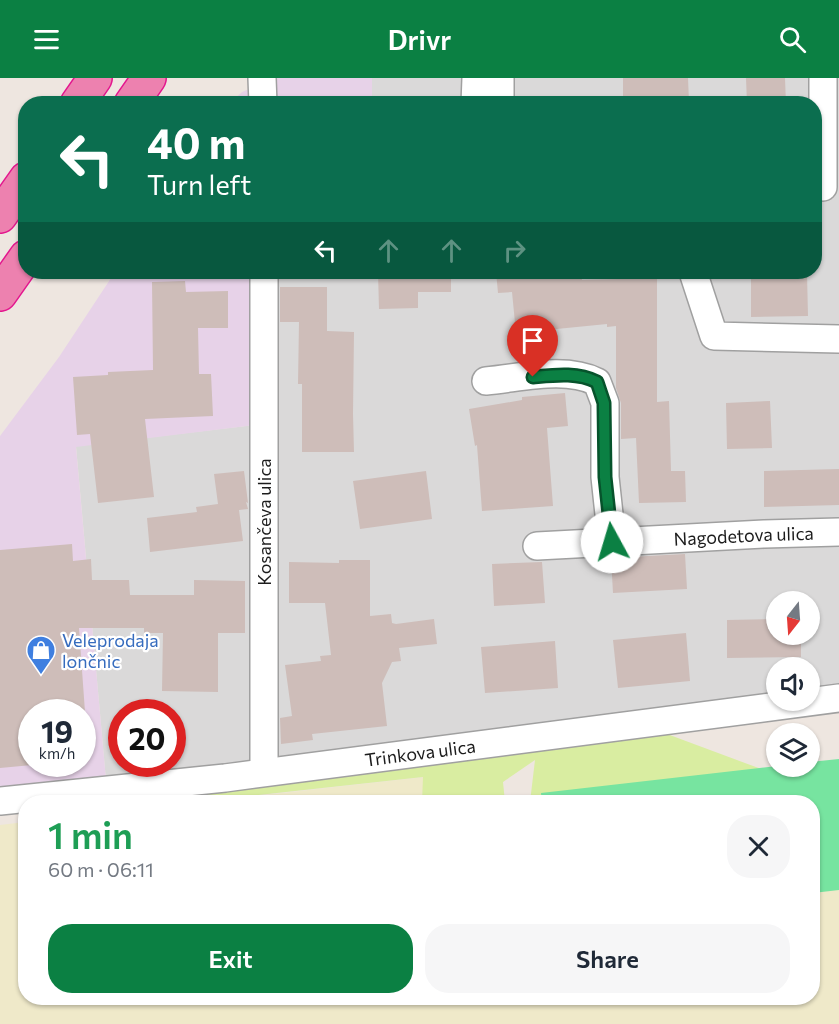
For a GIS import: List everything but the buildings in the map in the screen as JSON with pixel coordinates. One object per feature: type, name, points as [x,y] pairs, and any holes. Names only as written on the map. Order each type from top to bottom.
[{"type":"highway","points":[[83,96],[95,78]]},
{"type":"highway","points":[[137,96],[149,78]]},
{"type":"highway","points":[[0,216],[18,190]]},
{"type":"highway","points":[[0,294],[18,268]]},
{"type":"street","points":[[262,78],[263,96]]},
{"type":"street","points":[[475,96],[476,78]]},
{"type":"street","points":[[500,78],[500,96]]},
{"type":"street","points":[[823,78],[823,187]]},
{"type":"street","name":"Kosančeva ulica","points":[[264,279],[264,771]]},
{"type":"street","points":[[695,279],[714,336],[839,339]]},
{"type":"street","points":[[486,381],[556,375],[585,376],[597,382],[604,403],[605,477],[612,542]]},
{"type":"street","name":"Nagodetova ulica","points":[[537,546],[839,532]]},
{"type":"street","name":"Trinkova ulica","points":[[59,795],[225,778],[264,771],[839,698]]},
{"type":"street","name":"Trinkova ulica","points":[[0,801],[18,799]]},
{"type":"shaded area","points":[[274,78],[372,78],[372,96],[274,96]]},
{"type":"shaded area","points":[[372,78],[839,78],[839,685],[820,688],[820,657],[766,657],[766,694],[273,758],[275,279],[822,279],[822,96],[372,96]]},
{"type":"shaded area","points":[[258,85],[258,96],[238,96]]},
{"type":"shaded area","points":[[110,279],[256,279],[255,425],[76,447],[106,780],[0,793],[0,436],[59,357]]},
{"type":"shaded area","points":[[255,425],[258,760],[186,769],[186,699],[108,699],[108,777],[129,777],[106,780],[76,446]]},
{"type":"shaded area","points":[[424,777],[423,795],[263,795]]},
{"type":"shaded area","points":[[18,823],[18,1005],[820,1005],[820,890],[839,886],[839,1024],[0,1024],[0,825]]},
{"type":"green space","points":[[659,731],[766,771],[766,777],[783,777],[839,798],[820,801],[820,795],[531,795],[535,760],[503,782],[504,795],[422,795],[423,777],[260,795],[153,795]]},
{"type":"green space","points":[[839,759],[839,890],[820,892],[820,795],[541,795],[541,793],[766,767],[766,777],[820,777],[820,761]]},
{"type":"place","name":"Veleprodaja lončnic","points":[[41,676]]},
{"type":"route","points":[[533,377],[585,376],[597,382],[604,403],[605,477],[612,542]]}]
